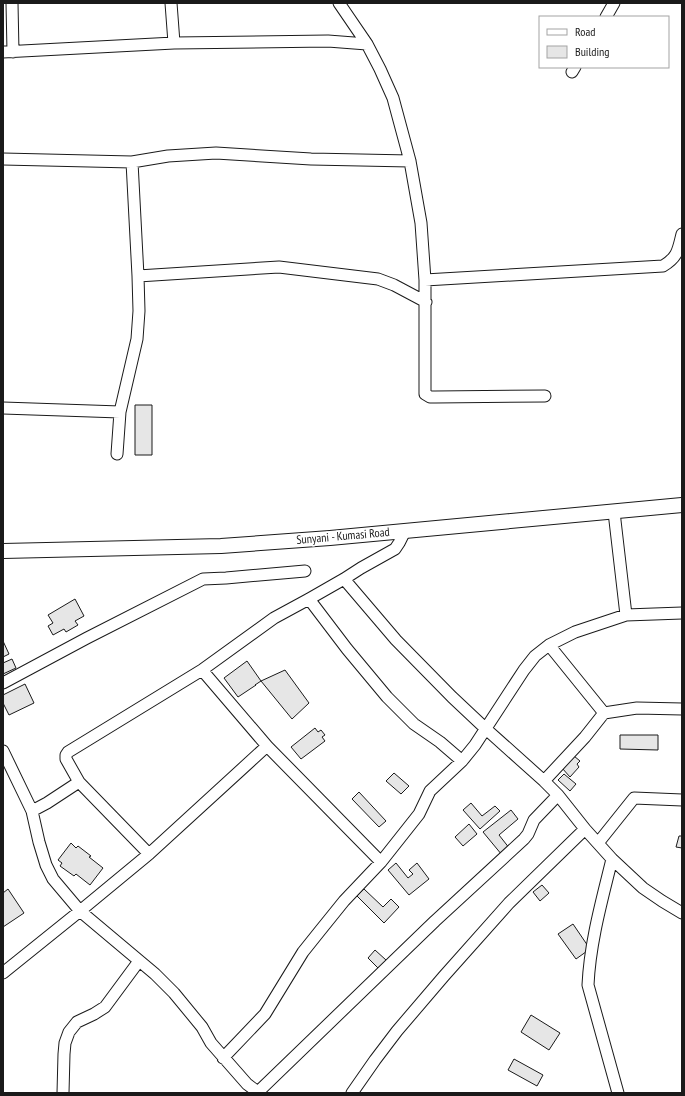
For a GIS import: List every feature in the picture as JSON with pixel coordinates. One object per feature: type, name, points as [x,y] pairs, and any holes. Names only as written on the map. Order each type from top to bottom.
[{"type":"main road","name":"Sunyani - Kumasi Road","points":[[3,551],[221,546],[330,538],[682,505]]},
{"type":"street","points":[[12,3],[8,52],[174,44],[328,41],[367,44]]},
{"type":"street","points":[[171,3],[174,44]]},
{"type":"street","points":[[339,3],[367,44],[380,69],[393,98],[410,161],[421,223],[425,280],[426,394],[430,397],[545,396]]},
{"type":"street","points":[[607,16],[614,3]]},
{"type":"street","points":[[3,160],[132,162],[168,156],[216,153],[311,159],[410,161]]},
{"type":"street","points":[[117,454],[120,412],[137,339],[138,276],[132,162]]},
{"type":"street","points":[[425,280],[663,266],[672,261],[677,254],[682,234]]},
{"type":"street","points":[[138,276],[279,266],[378,279],[394,285],[426,302]]},
{"type":"street","points":[[3,408],[120,412]]},
{"type":"street","points":[[614,512],[626,615]]},
{"type":"street","points":[[148,854],[79,782],[66,759],[68,752],[202,670],[274,618],[344,579],[395,548],[405,531]]},
{"type":"street","points":[[3,683],[203,579],[305,571]]},
{"type":"street","points":[[344,579],[396,640],[452,697],[558,795],[585,829],[612,859],[643,888],[682,913]]},
{"type":"street","points":[[309,599],[387,697],[414,724],[440,742],[462,761]]},
{"type":"street","points":[[223,1058],[265,1014],[303,952],[344,902],[381,862],[419,814],[430,791],[462,761],[476,745],[524,670],[535,656],[549,645],[575,632],[626,615],[682,613]]},
{"type":"street","points":[[549,645],[604,713]]},
{"type":"street","points":[[202,670],[267,746],[381,862]]},
{"type":"street","points":[[544,781],[585,737],[604,713],[637,708],[682,709]]},
{"type":"street","points":[[3,973],[148,854],[267,746]]},
{"type":"street","points":[[3,751],[32,811],[46,865],[53,880],[80,911],[155,974],[174,992],[202,1026],[211,1043],[223,1058],[253,1090],[524,839],[528,834],[534,820],[558,795]]},
{"type":"street","points":[[32,811],[79,782]]},
{"type":"street","points":[[598,843],[634,798],[682,800]]},
{"type":"street","points":[[352,1093],[397,1031],[454,965],[509,903],[585,829]]},
{"type":"street","points":[[612,859],[597,920],[588,984],[618,1093]]},
{"type":"street","points":[[63,1093],[64,1054],[69,1032],[77,1022],[105,1007],[139,961]]},
{"type":"building","points":[[135,405],[152,405],[152,455],[135,455]]},
{"type":"building","points":[[75,599],[84,616],[75,621],[78,625],[66,632],[64,629],[53,635],[48,626],[53,623],[48,615]]},
{"type":"building","points":[[3,641],[9,654],[3,657]]},
{"type":"building","points":[[12,659],[16,668],[3,674],[3,663]]},
{"type":"building","points":[[247,661],[261,681],[238,697],[224,678]]},
{"type":"building","points":[[285,670],[309,703],[292,719],[261,681]]},
{"type":"building","points":[[25,684],[34,703],[9,715],[3,703],[3,695]]},
{"type":"building","points":[[315,728],[318,732],[321,730],[325,735],[322,737],[325,741],[301,759],[291,747]]},
{"type":"building","points":[[620,735],[658,735],[658,750],[620,749]]},
{"type":"building","points":[[574,756],[580,761],[577,764],[579,767],[570,777],[562,768]]},
{"type":"building","points":[[394,773],[409,786],[401,794],[386,781]]},
{"type":"building","points":[[564,774],[576,784],[570,791],[558,780]]},
{"type":"building","points":[[359,792],[386,821],[379,827],[352,799]]},
{"type":"building","points":[[471,803],[482,816],[495,806],[500,811],[480,829],[463,810]]},
{"type":"building","points":[[511,810],[518,819],[499,835],[510,849],[502,855],[483,832]]},
{"type":"building","points":[[469,824],[477,834],[463,846],[455,837]]},
{"type":"building","points":[[679,836],[682,836],[682,848],[676,847]]},
{"type":"building","points":[[71,843],[76,848],[78,846],[91,856],[89,857],[103,868],[90,885],[76,874],[74,876],[60,866],[62,863],[58,860]]},
{"type":"building","points":[[396,863],[408,878],[413,874],[409,870],[417,863],[429,879],[409,895],[388,870]]},
{"type":"building","points":[[542,885],[549,893],[540,901],[533,892]]},
{"type":"building","points":[[8,889],[24,913],[3,927],[3,893]]},
{"type":"building","points":[[364,889],[383,907],[391,899],[399,907],[384,923],[357,896]]},
{"type":"building","points":[[573,924],[590,949],[576,959],[558,934]]},
{"type":"building","points":[[375,950],[386,960],[378,968],[368,958]]},
{"type":"building","points":[[531,1015],[560,1033],[549,1050],[521,1032]]},
{"type":"building","points":[[514,1059],[543,1075],[537,1086],[508,1070]]}]
